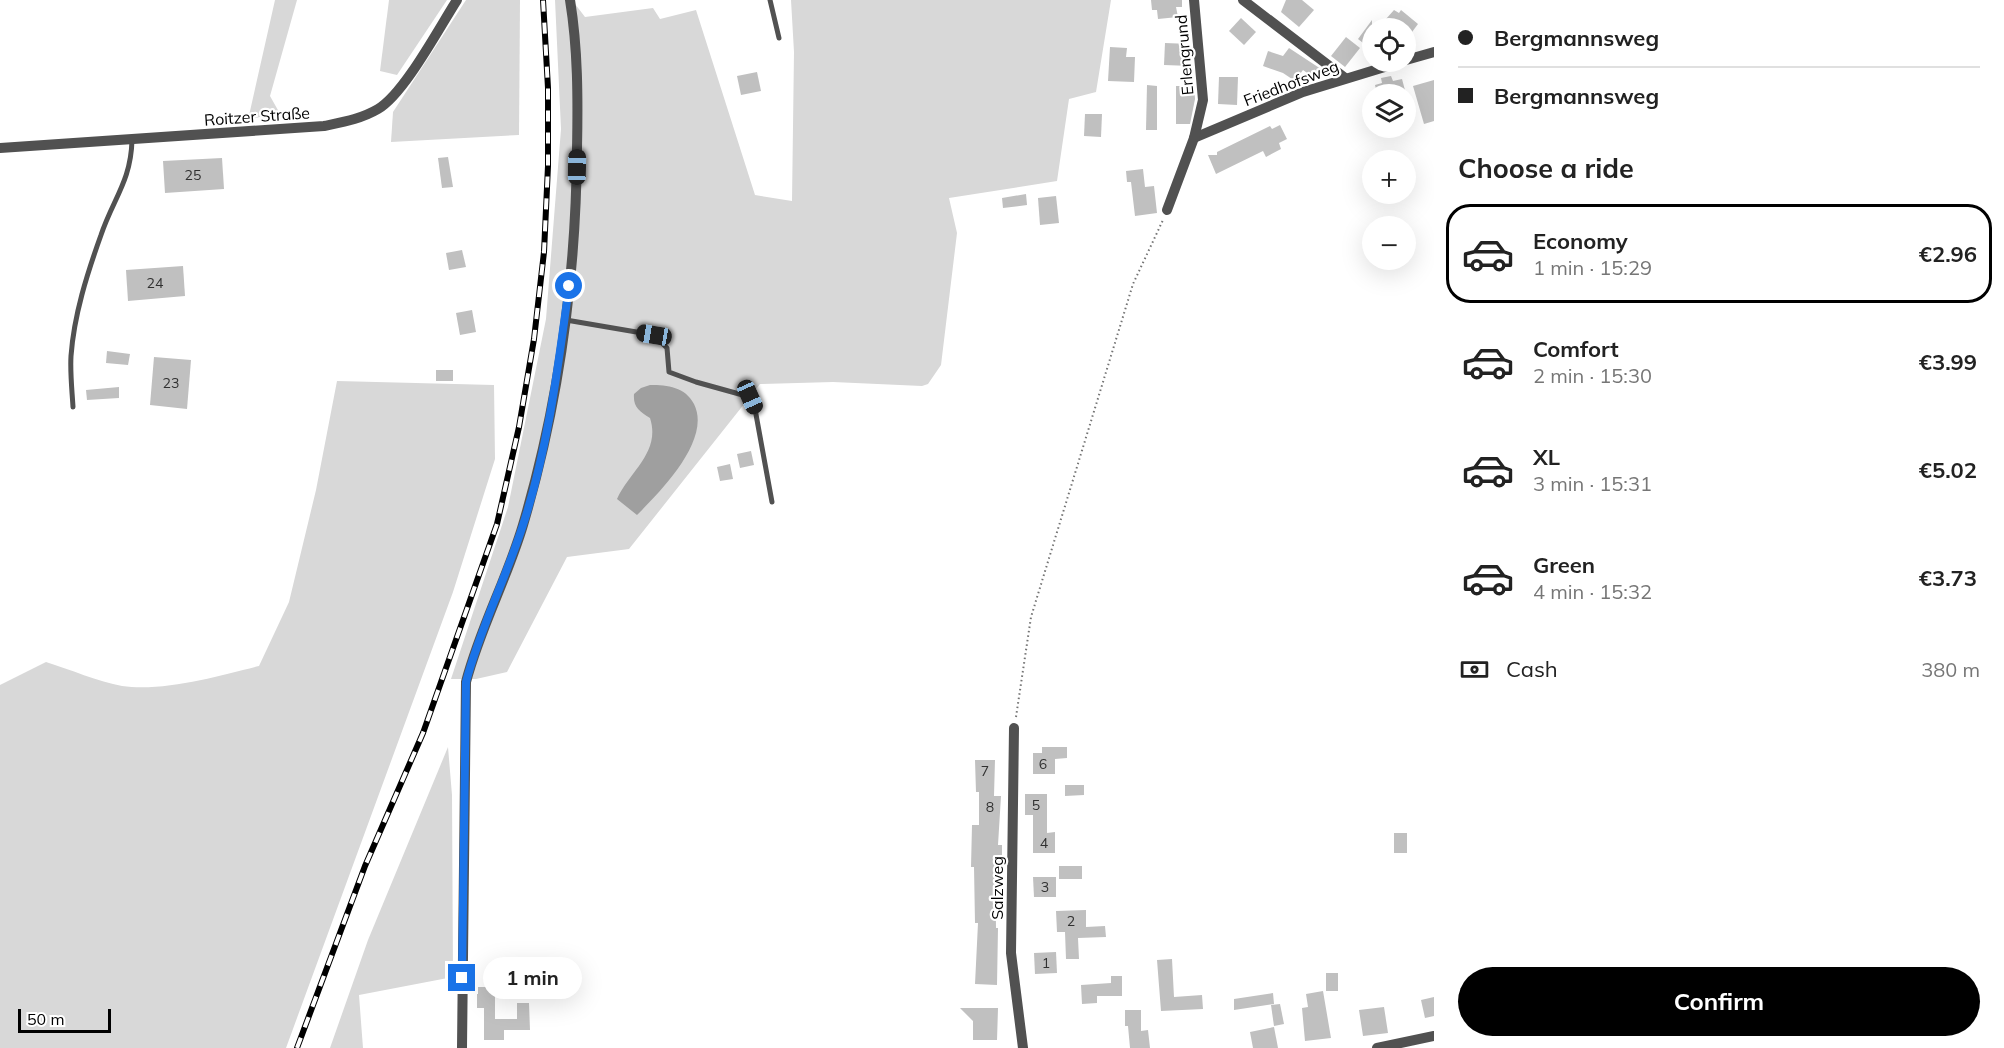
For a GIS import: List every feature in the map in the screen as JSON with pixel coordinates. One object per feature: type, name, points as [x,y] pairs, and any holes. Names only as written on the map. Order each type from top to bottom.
[{"type":"street","name":"Roitzer Straße","points":[[0,148],[324,126],[354,120],[378,109],[395,95],[457,0]]},
{"type":"street","points":[[462,1048],[466,682],[474,650],[522,528],[543,450],[557,378],[571,270],[577,186],[576,54],[570,0]]},
{"type":"street","name":"Erlengrund","points":[[1167,210],[1194,138],[1203,100],[1194,0]]},
{"type":"street","points":[[1243,0],[1345,78]]},
{"type":"street","points":[[1416,57],[1434,52]]},
{"type":"street","name":"Friedhofsweg","points":[[1194,138],[1303,92],[1366,72]]},
{"type":"street","name":"Salzweg","points":[[1014,728],[1011,953],[1023,1048]]},
{"type":"street","points":[[1377,1048],[1434,1036]]},
{"type":"lane","points":[[770,0],[779,38]]},
{"type":"lane","points":[[73,407],[71,358],[75,324],[102,232],[122,189],[131,158],[132,140]]},
{"type":"lane","points":[[564,319],[654,335],[667,348],[669,372],[750,397],[755,409],[772,502]]},
{"type":"path","points":[[1014,728],[1031,617],[1133,284],[1167,210]]},
{"type":"shaded area","points":[[275,0],[297,0],[270,96],[279,112],[248,120]]},
{"type":"shaded area","points":[[389,0],[447,0],[397,75],[380,71]]},
{"type":"shaded area","points":[[466,0],[520,0],[519,135],[391,142],[393,112]]},
{"type":"shaded area","points":[[555,0],[572,0],[585,17],[653,8],[660,19],[696,10],[755,195],[792,201],[794,52],[791,0],[1111,0],[1096,92],[1069,99],[1057,181],[949,198],[957,233],[941,365],[928,384],[922,386],[833,382],[760,384],[629,549],[567,557],[507,672],[476,679],[451,679],[508,507],[546,319],[561,129]]},
{"type":"shaded area","points":[[337,381],[494,385],[495,459],[453,592],[286,1048],[0,1048],[0,685],[46,662],[104,682],[138,687],[191,682],[259,666],[289,602],[316,490]]},
{"type":"shaded area","points":[[650,385],[669,387],[686,394],[694,404],[698,418],[696,433],[681,464],[637,515],[617,499],[648,451],[651,441],[650,418],[637,408],[634,398],[634,394],[641,388]]},
{"type":"shaded area","points":[[448,747],[452,795],[453,977],[359,995],[363,1048],[330,1048],[368,940]]},
{"type":"building","points":[[1151,0],[1182,0],[1182,7],[1176,7],[1178,17],[1158,19],[1157,10],[1152,10]]},
{"type":"building","points":[[1286,0],[1302,0],[1314,10],[1299,27],[1281,12]]},
{"type":"building","points":[[1394,10],[1399,13],[1401,10],[1411,18],[1387,18]]},
{"type":"building","points":[[1241,18],[1256,32],[1244,45],[1229,31]]},
{"type":"building","points":[[1346,37],[1360,48],[1345,67],[1331,56]]},
{"type":"building","points":[[1165,43],[1190,44],[1191,66],[1164,65]]},
{"type":"building","points":[[1110,47],[1127,48],[1126,57],[1135,57],[1134,82],[1108,81]]},
{"type":"building","points":[[1289,48],[1321,69],[1314,78],[1303,70],[1295,81],[1283,73],[1263,66],[1268,51],[1283,56]]},
{"type":"building","points":[[757,72],[761,91],[741,95],[737,76]]},
{"type":"building","points":[[1391,76],[1393,81],[1402,79],[1403,84],[1378,84],[1382,83],[1381,78]]},
{"type":"building","points":[[1219,77],[1238,77],[1237,105],[1218,104]]},
{"type":"building","points":[[1434,80],[1434,121],[1424,124],[1416,96],[1416,85]]},
{"type":"building","points":[[1147,85],[1157,86],[1157,130],[1146,130]]},
{"type":"building","points":[[1176,86],[1194,86],[1195,99],[1190,124],[1176,124]]},
{"type":"building","points":[[1085,114],[1102,114],[1101,137],[1084,136]]},
{"type":"building","points":[[1280,125],[1287,139],[1279,143],[1281,149],[1266,157],[1263,151],[1216,174],[1208,155],[1217,155],[1217,152],[1270,126],[1272,129]]},
{"type":"building","points":[[448,157],[453,187],[442,188],[438,158]]},
{"type":"building","points":[[222,158],[224,189],[165,193],[163,161]]},
{"type":"building","points":[[1143,169],[1145,187],[1154,186],[1157,213],[1135,216],[1131,182],[1127,182],[1126,171]]},
{"type":"building","points":[[1026,194],[1027,205],[1003,208],[1002,198]]},
{"type":"building","points":[[1056,196],[1059,223],[1040,225],[1038,198]]},
{"type":"building","points":[[462,250],[466,267],[449,270],[446,253]]},
{"type":"building","points":[[183,266],[185,296],[128,301],[126,270]]},
{"type":"building","points":[[472,310],[476,332],[460,335],[456,313]]},
{"type":"building","points":[[107,351],[130,354],[128,365],[106,363]]},
{"type":"building","points":[[154,357],[191,360],[187,409],[150,405]]},
{"type":"building","points":[[436,370],[453,370],[453,381],[436,381]]},
{"type":"building","points":[[119,387],[119,398],[87,400],[86,390]]},
{"type":"building","points":[[751,451],[754,465],[740,468],[737,454]]},
{"type":"building","points":[[730,464],[733,479],[720,481],[717,467]]},
{"type":"building","points":[[1042,747],[1067,747],[1067,758],[1055,759],[1055,774],[1033,774],[1033,753],[1042,753]]},
{"type":"building","points":[[975,760],[995,760],[994,796],[1001,796],[998,845],[1002,845],[1002,867],[995,867],[996,928],[998,928],[997,985],[975,984],[978,923],[975,923],[974,867],[971,867],[972,825],[979,825],[979,792],[976,792]]},
{"type":"building","points":[[1065,785],[1084,785],[1084,795],[1065,796]]},
{"type":"building","points":[[1025,794],[1047,794],[1047,833],[1055,832],[1055,853],[1033,853],[1033,815],[1025,815]]},
{"type":"building","points":[[1394,833],[1407,833],[1407,853],[1394,853]]},
{"type":"building","points":[[1059,866],[1082,866],[1082,879],[1059,879]]},
{"type":"building","points":[[1033,877],[1056,877],[1056,897],[1034,897]]},
{"type":"building","points":[[1086,910],[1086,927],[1105,926],[1106,937],[1078,938],[1079,959],[1066,959],[1065,932],[1057,932],[1056,911]]},
{"type":"building","points":[[1056,952],[1057,973],[1035,974],[1034,953]]},
{"type":"building","points":[[1172,959],[1174,997],[1202,995],[1203,1009],[1161,1011],[1157,960]]},
{"type":"building","points":[[1326,973],[1338,973],[1338,991],[1326,991]]},
{"type":"building","points":[[1111,976],[1122,976],[1122,996],[1097,996],[1097,1003],[1082,1004],[1081,985],[1111,983]]},
{"type":"building","points":[[477,987],[511,987],[511,997],[495,997],[495,1019],[517,1019],[517,1003],[529,1003],[530,1030],[504,1030],[504,1040],[484,1040],[484,1008],[477,1008]]},
{"type":"building","points":[[1323,991],[1331,1038],[1305,1041],[1302,1008],[1308,1007],[1306,994]]},
{"type":"building","points":[[1273,993],[1274,1004],[1234,1010],[1234,999]]},
{"type":"building","points":[[1434,997],[1434,1016],[1425,1018],[1421,1000]]},
{"type":"building","points":[[1280,1004],[1284,1024],[1274,1026],[1271,1005]]},
{"type":"building","points":[[1384,1007],[1388,1033],[1363,1036],[1359,1010]]},
{"type":"building","points":[[960,1008],[998,1008],[997,1040],[973,1040],[973,1021]]},
{"type":"building","points":[[1125,1010],[1141,1010],[1141,1031],[1148,1030],[1150,1048],[1130,1048],[1128,1026],[1125,1026]]},
{"type":"building","points":[[1274,1027],[1278,1048],[1253,1048],[1250,1032]]},
{"type":"railway","points":[[297,1048],[365,866],[423,733],[497,524],[519,427],[534,339],[544,252],[548,166],[548,88],[543,0]]},
{"type":"route","points":[[462,978],[466,682],[474,650],[522,528],[543,450],[557,378],[569,286]]}]
